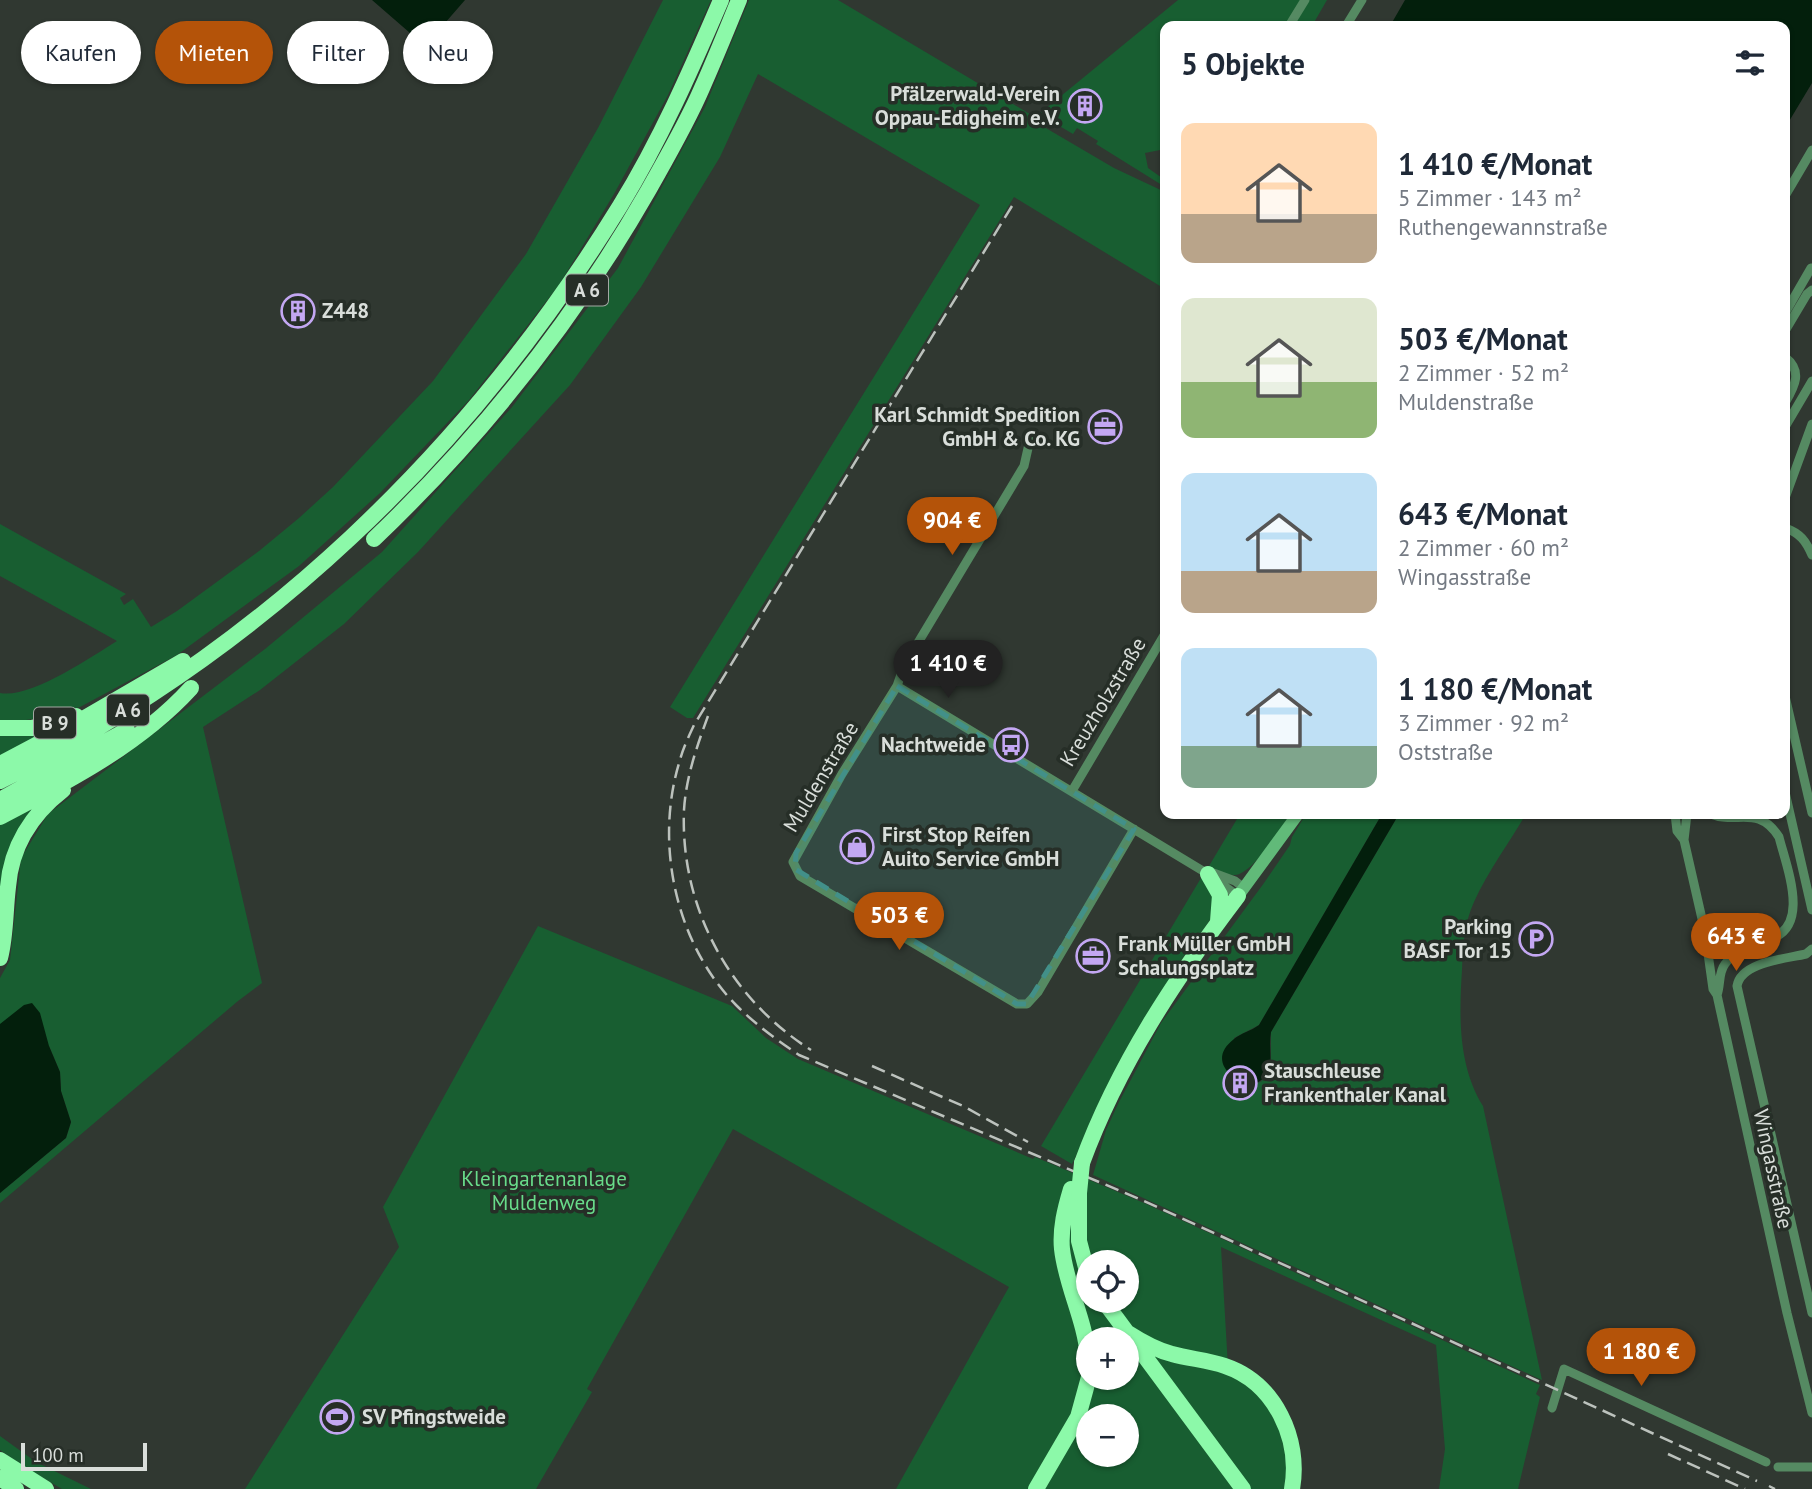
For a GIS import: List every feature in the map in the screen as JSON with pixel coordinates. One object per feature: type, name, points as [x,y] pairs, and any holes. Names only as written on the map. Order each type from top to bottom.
[{"type":"highway","name":"A 6","points":[[0,781],[127,711],[192,667],[304,580],[428,462],[502,376],[556,304],[621,204],[683,88],[721,0]]},
{"type":"highway","name":"A 6","points":[[374,539],[443,471],[509,396],[567,319],[619,241],[662,166],[702,90],[739,0]]},
{"type":"highway","points":[[0,764],[108,705],[222,636],[246,626]]},
{"type":"highway","name":"A 6","points":[[0,800],[95,750],[191,688],[167,715],[92,765]]},
{"type":"highway","name":"B 9","points":[[0,728],[32,728],[108,705]]},
{"type":"highway","points":[[0,817],[92,765]]},
{"type":"highway","points":[[0,958],[9,875],[22,837],[42,808],[92,765]]},
{"type":"highway","points":[[1206,872],[1220,895],[1218,923]]},
{"type":"highway","points":[[1084,1327],[1069,1283],[1061,1248],[1064,1213],[1075,1191],[1082,1163],[1115,1083],[1169,992],[1241,892]]},
{"type":"highway","points":[[1075,1191],[1081,1250]]},
{"type":"highway","points":[[1139,1340],[1171,1354],[1228,1367],[1259,1386],[1281,1415],[1291,1441],[1294,1461],[1292,1489]]},
{"type":"highway","points":[[1139,1349],[1243,1489]]},
{"type":"highway","points":[[1036,1489],[1063,1446],[1083,1405],[1086,1390]]},
{"type":"highway","points":[[1025,1489],[1063,1446]]},
{"type":"highway","points":[[0,1460],[46,1489]]},
{"type":"highway","points":[[0,1478],[16,1489]]},
{"type":"street","points":[[1292,21],[1305,0]]},
{"type":"street","points":[[1349,21],[1362,0]]},
{"type":"street","points":[[1790,187],[1812,150]]},
{"type":"street","points":[[1790,305],[1812,270],[1812,263]]},
{"type":"street","points":[[1790,323],[1812,290]]},
{"type":"street","points":[[1790,361],[1797,376],[1790,394]]},
{"type":"street","points":[[1790,418],[1812,381]]},
{"type":"street","points":[[1790,484],[1812,424]]},
{"type":"street","name":"Muldenstraße","points":[[1031,435],[1024,466],[904,666],[897,686],[793,862],[800,876],[1017,1004],[1027,1004],[1038,992],[1134,829]]},
{"type":"street","points":[[1790,477],[1794,473]]},
{"type":"street","points":[[1790,530],[1806,541],[1812,555]]},
{"type":"street","name":"Kreuzholzstraße","points":[[1072,790],[1160,642]]},
{"type":"street","points":[[897,686],[1241,892],[1294,819]]},
{"type":"street","points":[[1790,718],[1812,813]]},
{"type":"street","points":[[1790,814],[1812,910]]},
{"type":"street","points":[[1676,819],[1677,831],[1684,840]]},
{"type":"street","points":[[1686,819],[1684,840],[1705,932],[1713,989],[1717,995]]},
{"type":"street","name":"Wingasstraße","points":[[1754,819],[1765,821],[1779,837],[1796,903],[1795,916],[1792,925],[1784,932],[1773,939],[1750,944],[1723,965],[1717,995],[1787,1313],[1812,1413]]},
{"type":"street","points":[[1812,948],[1806,954],[1749,968],[1738,978],[1737,986],[1812,1313]]},
{"type":"street","points":[[1552,1408],[1564,1369],[1766,1462]]},
{"type":"street","points":[[1778,1467],[1812,1467]]},
{"type":"highlighted area","points":[[897,686],[1134,829],[1027,1004],[1017,1004],[795,869],[796,853]]},
{"type":"green space","points":[[663,0],[711,0],[668,95],[614,194],[559,285],[469,400],[380,493],[299,566],[177,655],[80,707],[45,717],[0,722],[0,693],[27,690],[43,683],[117,641],[0,576],[0,524],[126,594],[120,598],[124,605],[133,599],[151,627],[259,551],[333,487],[433,381],[526,254],[598,128]]},
{"type":"green space","points":[[749,0],[838,0],[1040,120],[1039,124],[1114,168],[1160,190],[1160,286],[1014,197],[693,718],[687,718],[670,707],[980,205],[758,74],[720,157],[641,287],[570,385],[418,552],[344,624],[260,690],[203,727],[262,983],[0,1203],[0,1193],[66,1138],[71,1122],[61,1091],[60,1072],[49,1046],[0,1024],[0,978],[10,960],[21,858],[48,814],[265,649],[382,552],[512,407],[618,268],[705,107]]},
{"type":"green space","points":[[1178,0],[1327,0],[1315,21],[1160,21],[1160,150],[1145,153],[1148,168],[1160,176],[1160,184],[1096,144],[1098,141],[1077,128],[1073,134],[1039,114]]},
{"type":"green space","points":[[0,733],[45,733],[0,757]]},
{"type":"green space","points":[[38,805],[0,909],[0,824]]},
{"type":"green space","points":[[1237,819],[1287,819],[1266,850],[1242,873],[1228,875],[1209,866]]},
{"type":"green space","points":[[1303,819],[1379,819],[1259,1025],[1234,1038],[1243,1083],[1253,1085],[1262,1081],[1271,1061],[1271,1032],[1396,819],[1523,819],[1486,879],[1468,919],[1463,952],[1461,1023],[1465,1058],[1475,1091],[1483,1106],[1542,1380],[1093,1175],[1106,1130],[1161,1023],[1264,883],[1290,845]]},
{"type":"green space","points":[[1201,878],[1215,890],[1210,920],[1141,1024],[1072,1164],[1041,1146]]},
{"type":"green space","name":"Kleingartenanlage Muldenweg","points":[[538,926],[732,1006],[766,1038],[798,1059],[1144,1203],[1540,1385],[1536,1394],[1540,1397],[1518,1489],[1439,1489],[1445,1449],[1436,1345],[1221,1247],[1228,1367],[1275,1405],[1293,1489],[896,1489],[1009,1287],[733,1129],[587,1389],[592,1392],[536,1489],[245,1489],[399,1247],[383,1207]]},
{"type":"green space","points":[[0,1436],[36,1462],[91,1489],[62,1489],[0,1450]]},
{"type":"shaded area","points":[[372,0],[465,0],[447,21],[403,21],[403,27]]},
{"type":"shaded area","points":[[1405,0],[1812,0],[1812,83],[1790,120],[1790,21],[1393,21]]},
{"type":"shaded area","points":[[1379,819],[1396,819],[1271,1032],[1269,1069],[1261,1080],[1253,1085],[1236,1079],[1222,1061],[1226,1047],[1237,1037],[1259,1025]]},
{"type":"shaded area","points":[[32,1003],[40,1013],[60,1072],[61,1091],[71,1122],[66,1138],[0,1193],[0,1024],[24,1005]]},
{"type":"railway","points":[[1012,206],[686,742],[672,792],[670,857],[675,890],[698,952],[715,980],[736,1005],[766,1032],[799,1055],[1144,1201],[1757,1481]]},
{"type":"railway","points":[[708,716],[696,750],[684,810],[685,846],[701,915],[715,947],[734,977],[756,1004],[782,1029],[811,1050]]},
{"type":"railway","points":[[872,1066],[963,1106],[1028,1142]]},
{"type":"railway","points":[[1668,1454],[1745,1489]]},
{"type":"railway","points":[[1769,1486],[1775,1489]]},
{"type":"place","name":"Pfälzerwald-Verein Oppau-Edigheim e.V.","points":[[1085,106]]},
{"type":"place","name":"Z448","points":[[298,311]]},
{"type":"place","name":"Karl Schmidt Spedition GmbH & Co. KG","points":[[1105,427]]},
{"type":"place","name":"Nachtweide","points":[[1011,745]]},
{"type":"place","name":"First Stop Reifen Auito Service GmbH","points":[[857,847]]},
{"type":"place","name":"Parking BASF Tor 15","points":[[1536,939]]},
{"type":"place","name":"Frank Müller GmbH Schalungsplatz","points":[[1093,956]]},
{"type":"place","name":"Stauschleuse Frankenthaler Kanal","points":[[1240,1083]]},
{"type":"place","name":"SV Pfingstweide","points":[[337,1417]]}]
